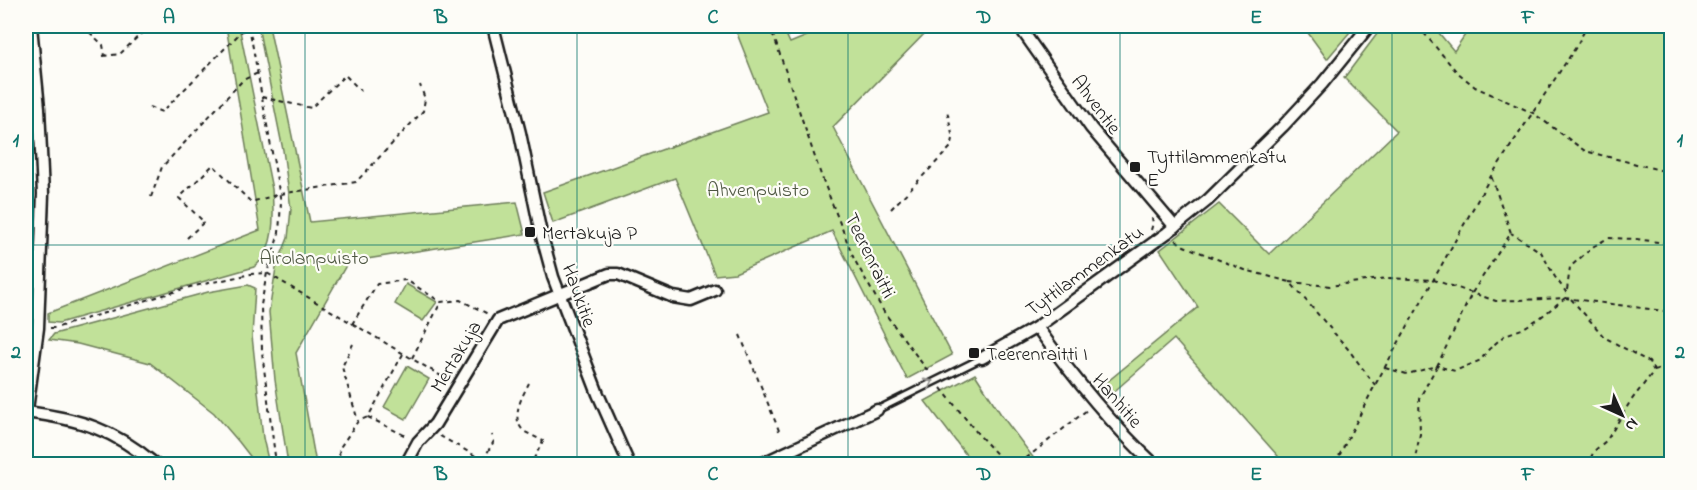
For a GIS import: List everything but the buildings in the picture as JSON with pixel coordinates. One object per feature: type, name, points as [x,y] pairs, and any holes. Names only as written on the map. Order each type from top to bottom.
[{"type":"street","points":[[26,417],[38,328],[43,194],[39,108],[31,26]]},
{"type":"street","name":"Haukitie","points":[[493,26],[520,133],[542,237],[559,295],[629,465]]},
{"type":"street","name":"Ahventie","points":[[1019,26],[1091,128],[1171,230]]},
{"type":"street","name":"Tyttilammenkatu","points":[[982,358],[1037,327],[1171,230],[1208,200],[1322,84],[1369,26]]},
{"type":"street","name":"Mertakuja","points":[[406,465],[418,442],[435,424],[498,320],[609,274],[618,274],[673,297],[691,300],[715,290]]},
{"type":"street","name":"Hanhitie","points":[[1037,327],[1096,403],[1154,465]]},
{"type":"street","name":"Tyttilammenkatu","points":[[758,462],[778,461],[877,410]]},
{"type":"street","points":[[26,412],[93,425],[125,441],[155,465]]},
{"type":"lane","name":"Tyttilammenkatu","points":[[877,410],[982,358]]},
{"type":"path","points":[[83,26],[103,45],[104,56],[120,54],[149,26]]},
{"type":"path","points":[[248,26],[280,194],[279,233],[267,273],[261,305],[262,352],[276,465]]},
{"type":"path","points":[[149,107],[162,112],[248,26]]},
{"type":"path","name":"Teerenraitti","points":[[768,26],[775,40],[821,175],[854,259],[884,312],[978,434],[1006,465]]},
{"type":"path","points":[[1418,26],[1456,71],[1475,87],[1533,113],[1585,151],[1671,173]]},
{"type":"path","points":[[1335,465],[1384,368],[1491,176],[1576,47],[1587,26]]},
{"type":"path","points":[[151,197],[162,167],[243,80],[258,73]]},
{"type":"path","points":[[262,97],[311,108],[345,75],[361,91]]},
{"type":"path","points":[[187,238],[204,222],[179,198],[213,165],[251,202],[280,194],[357,182],[423,111],[426,99],[420,84]]},
{"type":"path","points":[[891,209],[951,147],[953,139],[947,110]]},
{"type":"path","points":[[1491,176],[1511,233],[1541,252],[1566,292]]},
{"type":"path","points":[[1149,213],[1153,223],[1150,231]]},
{"type":"path","points":[[1171,230],[1184,246],[1245,270],[1290,282],[1330,286],[1387,278],[1434,280],[1496,301],[1565,298],[1671,312]]},
{"type":"path","points":[[1414,465],[1420,434],[1419,399],[1472,293],[1511,233]]},
{"type":"path","points":[[1384,368],[1407,374],[1437,366],[1455,371],[1469,366],[1481,360],[1504,335],[1522,329],[1565,298],[1570,267],[1594,246],[1608,238],[1671,244]]},
{"type":"path","points":[[38,328],[55,328],[190,287],[251,274],[267,273],[459,386]]},
{"type":"path","points":[[352,324],[377,284],[406,280],[441,302],[460,300],[498,320]]},
{"type":"path","points":[[1290,282],[1348,349],[1375,385]]},
{"type":"path","points":[[1571,299],[1604,337],[1649,362],[1654,371]]},
{"type":"path","points":[[411,359],[441,302]]},
{"type":"path","points":[[740,336],[780,432]]},
{"type":"path","points":[[353,344],[342,368],[358,421]]},
{"type":"path","points":[[340,465],[339,449],[358,421],[368,417],[403,354]]},
{"type":"path","points":[[1588,465],[1594,451],[1607,440],[1630,402],[1654,371],[1661,369],[1671,371]]},
{"type":"path","points":[[530,383],[522,396],[517,414],[525,432],[543,441],[531,465]]},
{"type":"path","points":[[1019,465],[1096,403]]},
{"type":"path","points":[[368,417],[418,442]]},
{"type":"path","points":[[430,430],[490,465]]},
{"type":"path","points":[[483,460],[494,441],[492,435]]},
{"type":"path","points":[[742,465],[758,462]]},
{"type":"green space","name":"Airolanpuisto","points":[[226,26],[239,26],[272,189],[272,231],[270,242],[261,260],[254,267],[59,323],[48,322],[48,313],[260,230]]},
{"type":"green space","name":"Airolanpuisto","points":[[258,26],[269,26],[310,222],[517,202],[525,234],[348,262],[296,353],[316,464],[288,464],[275,380],[269,312],[276,268],[288,238],[291,209],[283,150]]},
{"type":"green space","name":"Ahvenpuisto","points":[[734,26],[782,26],[790,43],[831,26],[932,26],[833,127],[952,355],[907,379],[832,231],[735,273],[715,275],[675,178],[553,223],[543,192],[768,112]]},
{"type":"green space","points":[[1303,26],[1355,26],[1327,59]]},
{"type":"green space","points":[[1383,26],[1433,26],[1454,51],[1471,26],[1671,26],[1671,464],[1272,464],[1278,456],[1174,339],[1109,396],[1096,391],[1198,307],[1160,250],[1219,204],[1269,254],[1397,131],[1344,78]]},
{"type":"green space","points":[[406,284],[437,302],[423,321],[395,304]]},
{"type":"green space","name":"Airolanpuisto","points":[[248,285],[255,288],[252,336],[263,438],[269,464],[256,464],[214,413],[150,363],[78,344],[49,340],[54,334],[208,292]]},
{"type":"green space","points":[[407,366],[429,379],[406,419],[384,407]]},
{"type":"green space","points":[[975,374],[1002,416],[1038,464],[973,464],[925,401]]},
{"type":"place","name":"Tyttilammenkatu E","points":[[1135,167]]},
{"type":"place","name":"Mertakuja P","points":[[530,232]]},
{"type":"place","name":"Teerenraitti I","points":[[974,353]]}]
